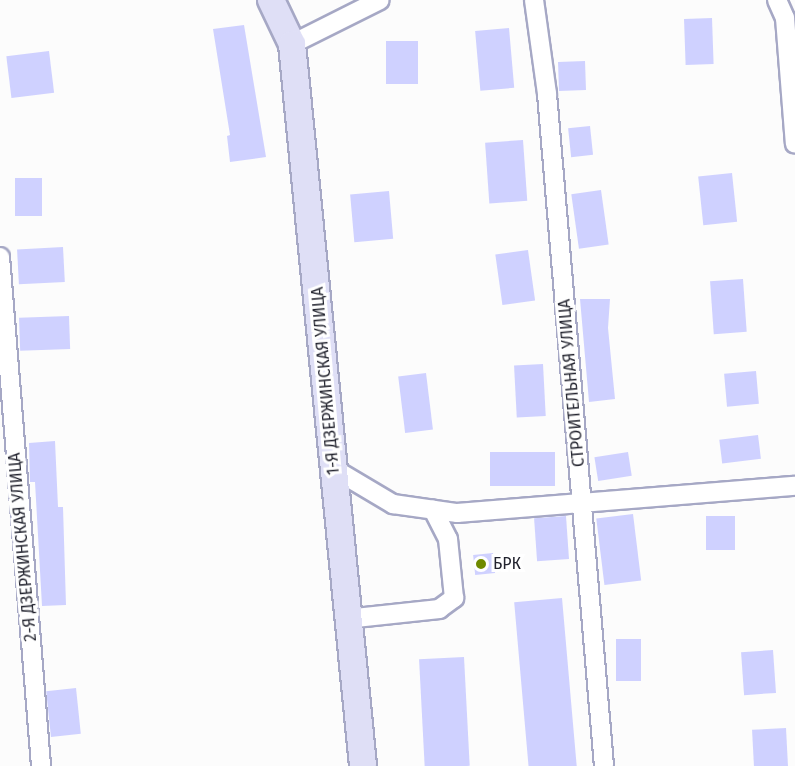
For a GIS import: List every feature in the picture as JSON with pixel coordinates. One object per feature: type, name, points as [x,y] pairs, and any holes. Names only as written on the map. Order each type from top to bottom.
[{"type":"street","name":"1-Я ДЗЕРЖИНСКАЯ УЛИЦА","points":[[271,0],[292,44],[334,469],[346,619],[363,766]]},
{"type":"street","points":[[292,44],[380,0]]},
{"type":"street","name":"СТРОИТЕЛЬНАЯ УЛИЦА","points":[[534,0],[547,94],[604,766]]},
{"type":"street","points":[[777,0],[790,16],[795,144]]},
{"type":"street","name":"2-Я ДЗЕРЖИНСКАЯ УЛИЦА","points":[[0,256],[2,306],[41,766]]},
{"type":"street","points":[[334,469],[393,504],[457,513],[582,505],[795,486]]},
{"type":"street","points":[[346,619],[439,609],[454,598],[448,539],[433,510]]},
{"type":"building","points":[[712,18],[714,64],[686,65],[684,19]]},
{"type":"building","points":[[244,25],[266,157],[230,162],[227,136],[230,135],[213,29]]},
{"type":"building","points":[[509,28],[514,88],[480,91],[475,31]]},
{"type":"building","points":[[386,41],[418,41],[418,84],[386,84]]},
{"type":"building","points":[[49,51],[54,93],[11,98],[6,56]]},
{"type":"building","points":[[585,61],[586,90],[559,91],[558,62]]},
{"type":"building","points":[[590,126],[593,155],[571,157],[568,128]]},
{"type":"building","points":[[523,140],[527,201],[489,204],[485,143]]},
{"type":"building","points":[[732,173],[737,222],[703,225],[698,177]]},
{"type":"building","points":[[15,178],[42,178],[42,216],[15,216]]},
{"type":"building","points":[[601,190],[609,244],[579,249],[571,194]]},
{"type":"building","points":[[389,191],[393,239],[354,242],[350,194]]},
{"type":"building","points":[[63,247],[65,282],[19,284],[17,249]]},
{"type":"building","points":[[528,250],[535,301],[502,305],[495,255]]},
{"type":"building","points":[[743,279],[747,332],[714,334],[710,281]]},
{"type":"building","points":[[580,299],[610,299],[608,328],[615,399],[589,402]]},
{"type":"building","points":[[69,316],[70,349],[20,351],[19,318]]},
{"type":"building","points":[[543,364],[546,416],[517,417],[514,366]]},
{"type":"building","points":[[756,371],[759,404],[727,407],[724,374]]},
{"type":"building","points":[[426,373],[433,430],[405,433],[398,376]]},
{"type":"building","points":[[758,435],[761,459],[722,464],[719,440]]},
{"type":"building","points":[[55,441],[58,507],[63,507],[66,605],[42,606],[35,482],[30,482],[29,443]]},
{"type":"building","points":[[490,452],[555,452],[555,486],[490,486]]},
{"type":"building","points":[[628,452],[632,476],[598,481],[594,457]]},
{"type":"building","points":[[633,514],[641,581],[604,585],[596,519]]},
{"type":"building","points":[[566,516],[569,559],[537,561],[534,518]]},
{"type":"building","points":[[706,516],[735,516],[735,550],[706,550]]},
{"type":"building","points":[[493,553],[495,573],[475,575],[473,555]]},
{"type":"building","points":[[562,598],[577,766],[529,766],[514,602]]},
{"type":"building","points":[[616,639],[641,639],[641,681],[616,681]]},
{"type":"building","points":[[773,650],[776,693],[744,695],[741,652]]},
{"type":"building","points":[[464,657],[470,766],[425,766],[419,659]]},
{"type":"building","points":[[76,688],[81,734],[51,737],[46,691]]},
{"type":"building","points":[[786,728],[788,766],[754,766],[752,730]]},
{"type":"place","name":"БРК","points":[[481,564]]}]
